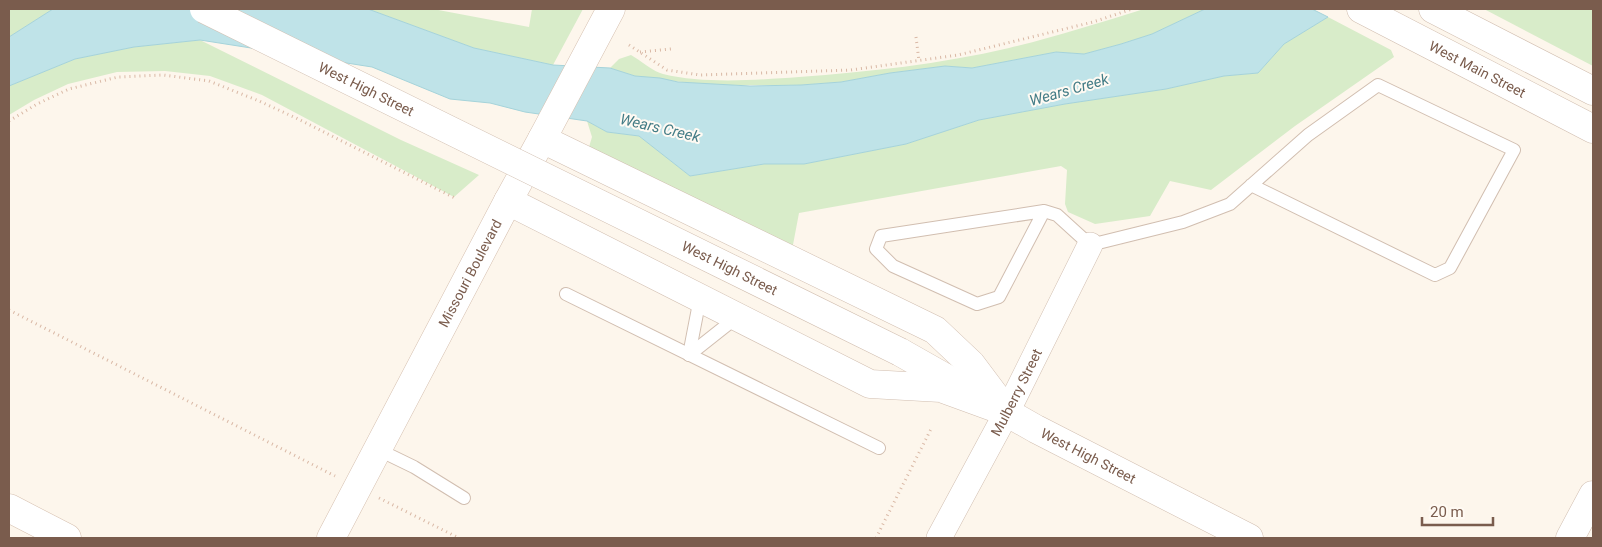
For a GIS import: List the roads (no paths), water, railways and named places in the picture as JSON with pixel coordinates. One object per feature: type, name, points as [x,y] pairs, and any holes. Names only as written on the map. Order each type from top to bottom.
[{"type":"street","name":"West High Street","points":[[204,9],[900,352],[1007,412],[1249,538]]},
{"type":"street","name":"Missouri Boulevard","points":[[331,538],[611,9]]},
{"type":"street","name":"West Main Street","points":[[1361,9],[1593,129]]},
{"type":"street","points":[[1433,9],[1593,91]]},
{"type":"street","points":[[542,139],[935,330],[971,364],[1007,412]]},
{"type":"street","points":[[508,201],[870,384],[941,388],[1007,412]]},
{"type":"street","name":"Mulberry Street","points":[[939,538],[1007,412],[1090,245]]},
{"type":"street","points":[[1570,538],[1593,495]]},
{"type":"street","points":[[9,508],[67,538]]},
{"type":"lane","points":[[1044,211],[999,298],[977,304],[893,266],[876,249],[881,236],[1044,211],[1057,215],[1090,245],[1183,222],[1230,204],[1251,185],[1308,135],[1378,85],[1514,150],[1450,268],[1435,275],[1251,185]]},
{"type":"lane","points":[[566,294],[879,448]]},
{"type":"lane","points":[[689,355],[700,298]]},
{"type":"lane","points":[[689,355],[737,317]]},
{"type":"lane","points":[[379,450],[414,467],[464,498]]},
{"type":"water","name":"Wears Creek","points":[[53,9],[368,9],[474,48],[553,65],[610,68],[635,76],[678,82],[750,86],[841,82],[945,66],[972,68],[1056,52],[1084,54],[1152,34],[1205,9],[1312,9],[1328,17],[1284,44],[1258,73],[1224,76],[1166,89],[1065,104],[979,120],[906,144],[804,164],[764,164],[690,176],[639,136],[607,132],[587,121],[525,112],[490,103],[450,99],[372,67],[200,40],[134,47],[75,59],[9,86],[9,37]]}]
